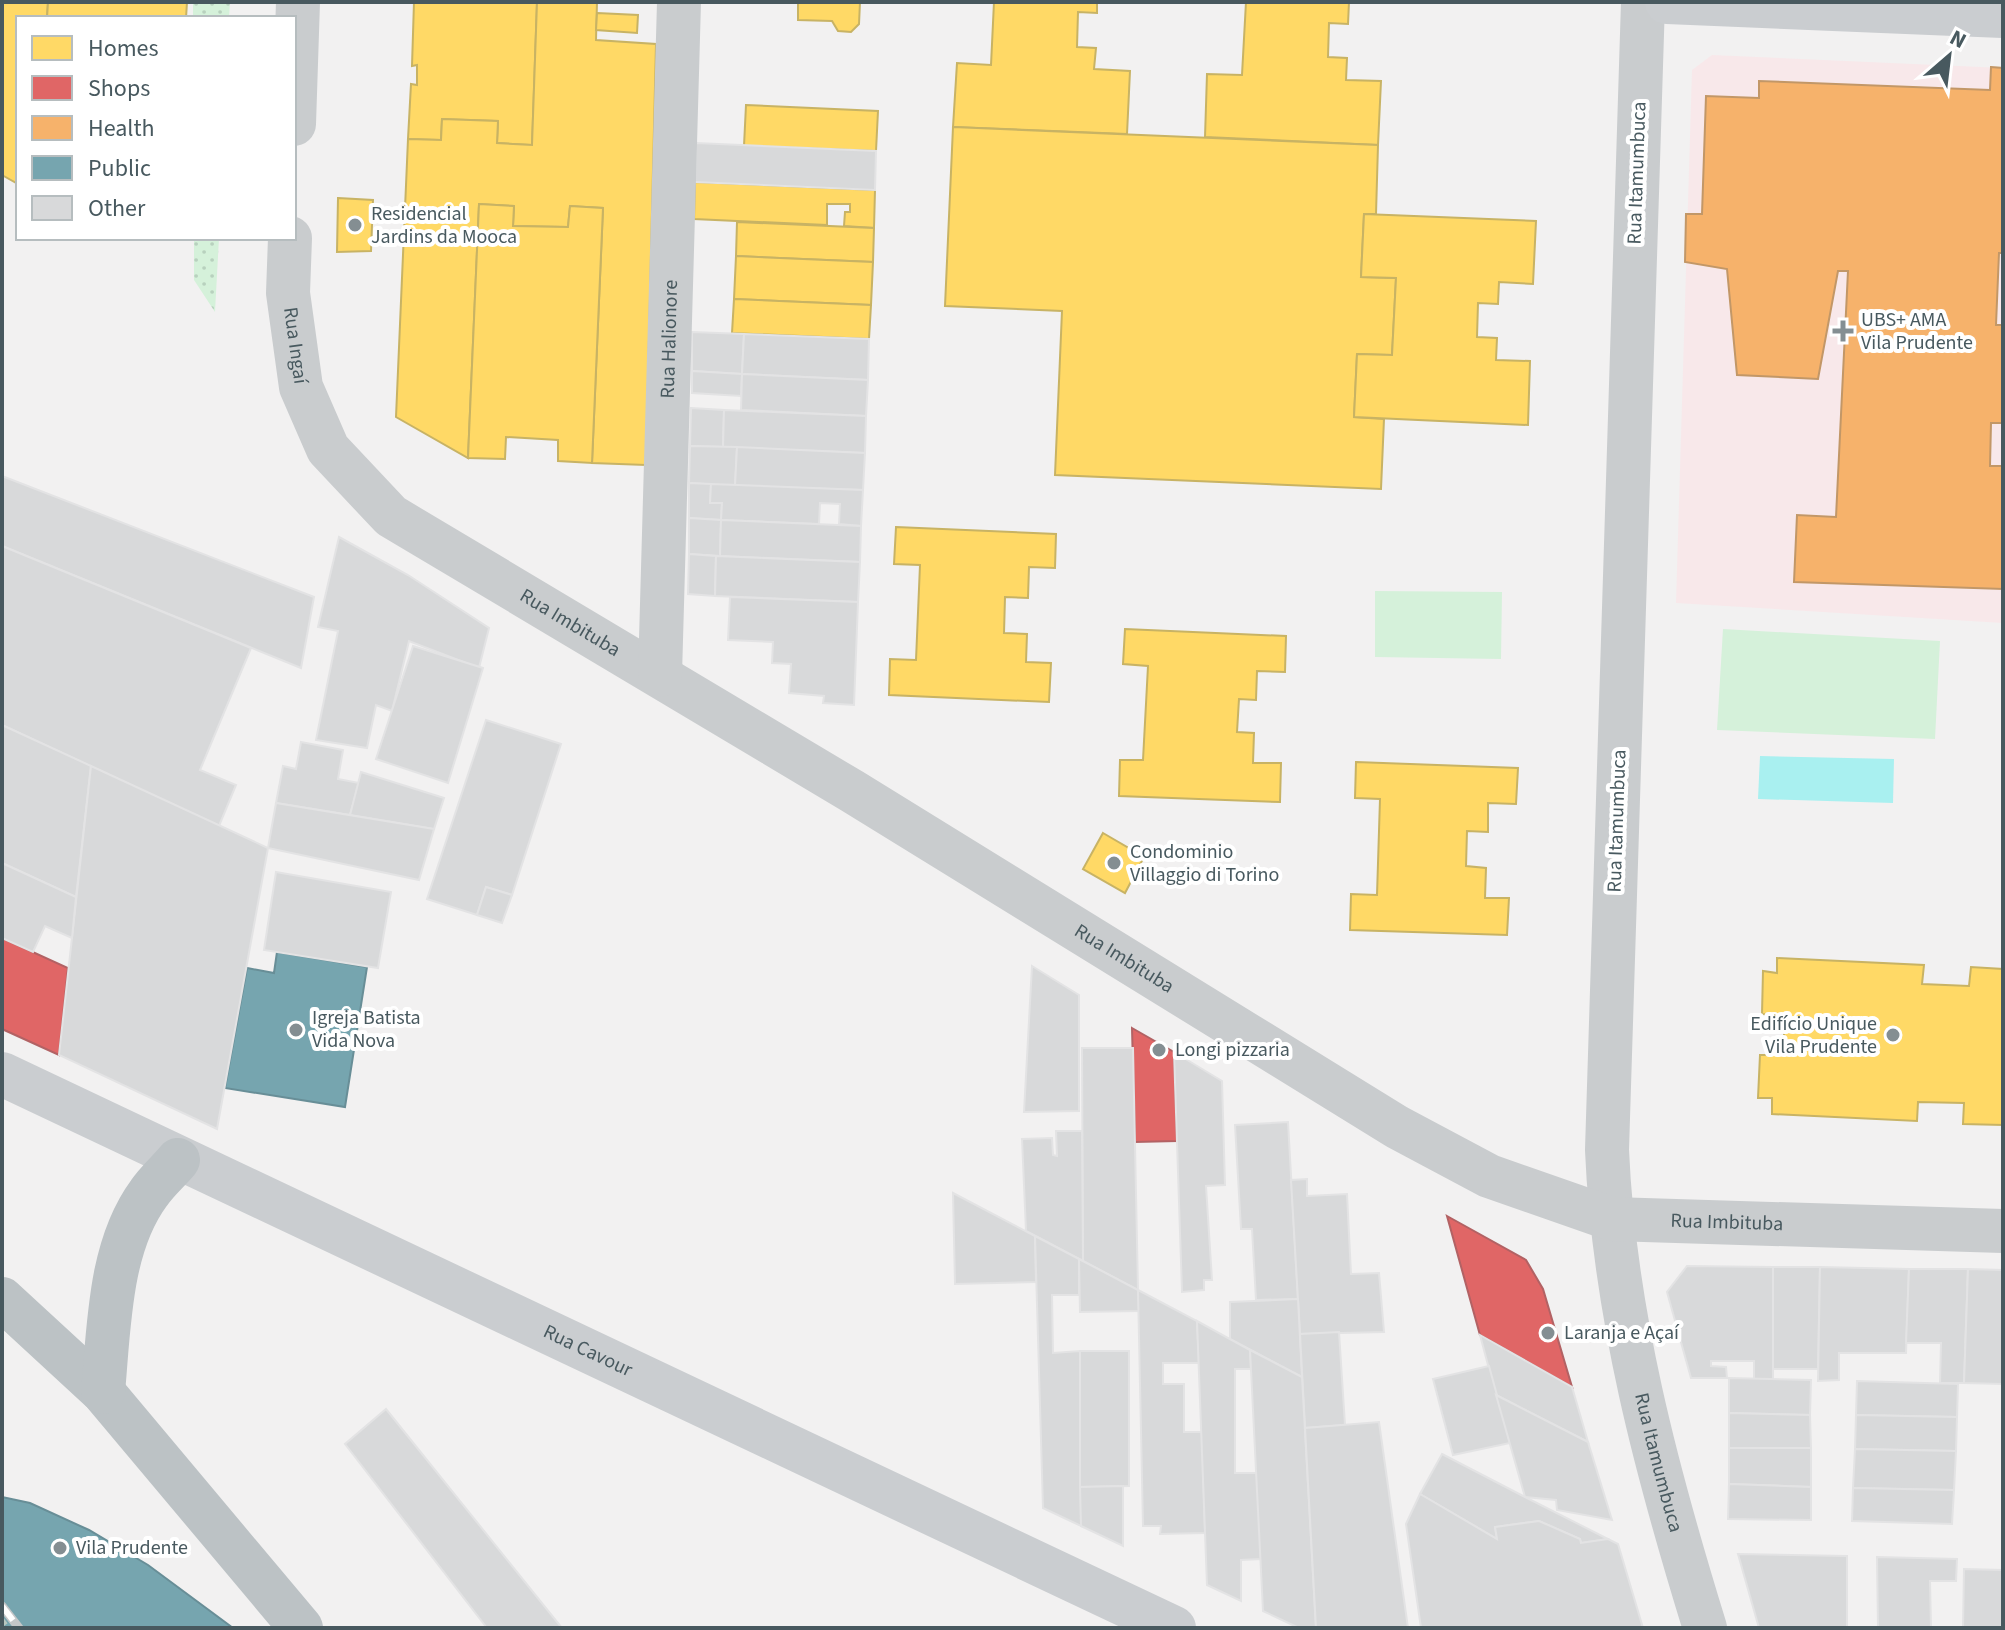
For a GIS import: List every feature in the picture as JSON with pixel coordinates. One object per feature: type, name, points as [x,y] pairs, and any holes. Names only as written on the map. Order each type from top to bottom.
[{"type":"highway","points":[[103,1392],[110,1323],[127,1233],[148,1194],[178,1160]]},
{"type":"highway","points":[[2,1299],[103,1392],[301,1628]]},
{"type":"street","points":[[296,63],[298,2]]},
{"type":"street","name":"Rua Halionore","points":[[660,675],[679,2]]},
{"type":"street","name":"Rua Itamumbuca","points":[[1643,2],[1607,1134],[1612,1219],[1626,1316],[1660,1484],[1705,1628]]},
{"type":"street","points":[[1667,2],[2003,16]]},
{"type":"street","name":"Rua Ingaí","points":[[290,240],[288,293],[301,387],[328,449]]},
{"type":"street","name":"Rua Imbituba","points":[[328,449],[391,516],[660,675],[1397,1127],[1489,1176],[1612,1219],[2003,1231]]},
{"type":"street","name":"Rua Cavour","points":[[2,1074],[178,1160],[1174,1628]]},
{"type":"path","points":[[2,1620],[8,1628]]},
{"type":"shaded area","name":"UBS+ AMA Vila Prudente","points":[[1712,55],[2003,68],[2003,623],[1676,603],[1692,70]]},
{"type":"green space","points":[[193,2],[230,2],[229,16],[193,16]]},
{"type":"green space","points":[[194,240],[219,240],[215,312],[194,280]]},
{"type":"green space","points":[[1375,591],[1502,592],[1501,659],[1375,657]]},
{"type":"green space","points":[[1723,629],[1940,641],[1935,739],[1717,730]]},
{"type":"water","points":[[1760,756],[1894,759],[1893,803],[1758,799]]},
{"type":"building: Homes","points":[[2,2],[48,2],[47,16],[16,16],[16,183],[2,175]]},
{"type":"building: Homes","points":[[48,2],[187,2],[186,16],[47,16]]},
{"type":"building: Homes","points":[[414,2],[537,2],[532,145],[497,143],[498,121],[442,119],[441,140],[408,139],[411,84],[417,85],[417,65],[412,66]]},
{"type":"building: Homes","points":[[537,2],[597,2],[596,40],[656,44],[646,465],[592,463],[603,208],[570,206],[568,227],[513,226],[514,206],[479,204],[468,458],[396,417],[408,139],[441,140],[442,119],[498,121],[497,143],[532,145]]},
{"type":"building: Homes","points":[[798,2],[860,2],[859,24],[851,32],[838,31],[832,21],[798,20]]},
{"type":"building: Homes","points":[[994,2],[1097,2],[1097,13],[1078,12],[1077,47],[1096,48],[1094,69],[1130,71],[1127,134],[953,127],[957,63],[991,65]]},
{"type":"building: Homes","points":[[1246,2],[1349,2],[1348,24],[1329,23],[1328,57],[1347,58],[1346,80],[1381,81],[1378,145],[1205,137],[1207,74],[1242,75]]},
{"type":"building: Homes","points":[[597,13],[638,15],[637,33],[596,30]]},
{"type":"building: Homes","points":[[746,105],[878,111],[876,151],[744,146]]},
{"type":"building: Homes","points":[[953,127],[1378,145],[1376,214],[1364,214],[1361,277],[1396,278],[1392,355],[1357,354],[1354,417],[1384,419],[1381,489],[1055,475],[1062,311],[945,306]]},
{"type":"building: Homes","points":[[695,182],[875,190],[874,228],[844,226],[845,212],[850,212],[850,204],[827,204],[827,225],[694,219]]},
{"type":"building: Homes","name":"Residencial Jardins da Mooca","points":[[338,198],[373,200],[371,251],[337,252]]},
{"type":"building: Homes","points":[[479,204],[514,206],[513,226],[568,227],[570,206],[603,208],[592,463],[558,461],[558,440],[506,437],[505,459],[468,458]]},
{"type":"building: Homes","points":[[1364,214],[1536,221],[1533,284],[1499,282],[1498,304],[1478,303],[1477,337],[1497,338],[1496,360],[1530,361],[1528,425],[1354,417],[1357,354],[1392,355],[1396,278],[1361,277]]},
{"type":"building: Homes","points":[[737,222],[874,228],[873,262],[736,256]]},
{"type":"building: Homes","points":[[736,256],[873,262],[871,305],[734,299]]},
{"type":"building: Homes","points":[[734,299],[871,305],[869,339],[732,333]]},
{"type":"building: Homes","points":[[896,527],[1056,534],[1055,568],[1029,567],[1028,598],[1005,597],[1004,633],[1027,634],[1026,662],[1051,663],[1049,702],[889,695],[890,659],[916,660],[920,565],[894,564]]},
{"type":"building: Homes","points":[[1125,629],[1286,636],[1285,672],[1257,671],[1256,700],[1239,699],[1237,732],[1254,733],[1253,763],[1281,763],[1280,802],[1119,796],[1120,760],[1143,760],[1148,666],[1123,664]]},
{"type":"building: Homes","points":[[1356,762],[1518,768],[1516,804],[1488,803],[1488,832],[1467,831],[1466,866],[1486,868],[1485,898],[1509,898],[1507,935],[1350,930],[1351,894],[1377,895],[1380,799],[1355,798]]},
{"type":"building: Homes","name":"Condominio Villaggio di Torino","points":[[1103,833],[1144,857],[1125,893],[1083,869]]},
{"type":"building: Homes","name":"Edifício Unique Vila Prudente","points":[[1777,958],[1924,965],[1922,984],[1969,986],[1971,967],[2003,969],[2003,1125],[1963,1124],[1964,1103],[1918,1102],[1917,1121],[1772,1114],[1772,1098],[1758,1098],[1760,1055],[1783,1055],[1785,1015],[1762,1014],[1763,971],[1777,973]]},
{"type":"building: Shops","points":[[2,938],[68,968],[59,1055],[2,1029]]},
{"type":"building: Shops","points":[[1132,1028],[1174,1052],[1177,1141],[1135,1142]]},
{"type":"building: Shops","points":[[1447,1216],[1526,1260],[1543,1289],[1572,1387],[1480,1335]]},
{"type":"building: Health","name":"UBS+ AMA Vila Prudente","points":[[1991,67],[2003,68],[2003,253],[1999,253],[1996,325],[2003,325],[2003,423],[1991,423],[1990,466],[2003,466],[2003,589],[1794,582],[1797,515],[1836,517],[1848,271],[1838,271],[1818,379],[1737,375],[1727,269],[1685,262],[1686,214],[1702,214],[1706,96],[1759,98],[1759,81],[1990,90]]},
{"type":"building: Public","name":"Igreja Batista Vida Nova","points":[[277,952],[367,967],[345,1107],[225,1088],[247,968],[274,973]]},
{"type":"building: Public","name":"Vila Prudente","points":[[2,1497],[30,1503],[89,1530],[148,1565],[233,1628],[2,1628]]},
{"type":"building: Other","points":[[696,143],[876,151],[875,190],[695,182]]},
{"type":"building: Other","points":[[692,332],[744,334],[742,374],[692,371]]},
{"type":"building: Other","points":[[744,334],[869,339],[868,380],[742,374]]},
{"type":"building: Other","points":[[692,371],[742,374],[741,396],[692,393]]},
{"type":"building: Other","points":[[742,374],[868,380],[866,416],[741,410]]},
{"type":"building: Other","points":[[691,408],[724,410],[723,447],[690,446]]},
{"type":"building: Other","points":[[724,410],[866,416],[865,453],[723,447]]},
{"type":"building: Other","points":[[690,446],[737,447],[735,486],[689,483]]},
{"type":"building: Other","points":[[737,447],[865,453],[863,490],[735,486]]},
{"type":"building: Other","points":[[2,476],[314,597],[301,668],[2,546]]},
{"type":"building: Other","points":[[689,483],[711,484],[710,503],[722,503],[721,520],[689,518]]},
{"type":"building: Other","points":[[711,484],[863,490],[861,526],[839,524],[840,504],[820,503],[819,524],[721,520],[722,503],[710,503]]},
{"type":"building: Other","points":[[689,518],[721,520],[720,556],[689,554]]},
{"type":"building: Other","points":[[721,520],[861,526],[860,562],[720,556]]},
{"type":"building: Other","points":[[339,537],[408,575],[489,628],[479,668],[409,641],[392,711],[376,705],[367,748],[316,740],[338,631],[318,627]]},
{"type":"building: Other","points":[[2,546],[251,648],[200,770],[236,785],[219,826],[2,725]]},
{"type":"building: Other","points":[[689,554],[716,556],[715,596],[688,594]]},
{"type":"building: Other","points":[[716,556],[860,562],[858,602],[715,596]]},
{"type":"building: Other","points":[[730,597],[858,602],[854,705],[823,703],[824,696],[789,693],[791,664],[772,663],[773,642],[728,640]]},
{"type":"building: Other","points":[[413,646],[483,668],[448,783],[376,759]]},
{"type":"building: Other","points":[[486,720],[561,744],[512,895],[486,887],[477,915],[427,899]]},
{"type":"building: Other","points":[[2,725],[91,766],[76,897],[2,863]]},
{"type":"building: Other","points":[[301,742],[343,750],[338,779],[359,783],[350,815],[276,803],[283,766],[296,769]]},
{"type":"building: Other","points":[[91,766],[268,848],[217,1129],[59,1055]]},
{"type":"building: Other","points":[[361,772],[444,798],[434,829],[350,815]]},
{"type":"building: Other","points":[[276,803],[434,829],[419,880],[268,848]]},
{"type":"building: Other","points":[[2,863],[76,897],[72,938],[45,926],[33,952],[2,938]]},
{"type":"building: Other","points":[[276,872],[391,892],[378,968],[264,950]]},
{"type":"building: Other","points":[[486,887],[512,895],[502,923],[477,915]]},
{"type":"building: Other","points":[[1032,966],[1079,995],[1079,1111],[1024,1112]]},
{"type":"building: Other","points":[[1082,1048],[1133,1048],[1138,1290],[1083,1261]]},
{"type":"building: Other","points":[[1174,1052],[1222,1081],[1225,1185],[1206,1186],[1212,1280],[1204,1280],[1204,1290],[1182,1292]]},
{"type":"building: Other","points":[[1288,1122],[1298,1299],[1256,1300],[1252,1229],[1241,1229],[1235,1125]]},
{"type":"building: Other","points":[[1056,1131],[1082,1131],[1083,1261],[1026,1231],[1022,1139],[1052,1138],[1053,1155],[1057,1156]]},
{"type":"building: Other","points":[[1307,1179],[1307,1196],[1347,1194],[1351,1274],[1379,1273],[1384,1332],[1300,1334],[1291,1180]]},
{"type":"building: Other","points":[[953,1193],[1035,1236],[1036,1282],[955,1284]]},
{"type":"building: Other","points":[[1035,1236],[1079,1259],[1079,1295],[1052,1295],[1053,1353],[1080,1351],[1081,1526],[1043,1508]]},
{"type":"building: Other","points":[[1079,1259],[1138,1290],[1139,1311],[1080,1312]]},
{"type":"building: Other","points":[[1687,1266],[1773,1267],[1773,1380],[1754,1379],[1754,1361],[1711,1361],[1711,1366],[1726,1367],[1727,1378],[1691,1378],[1667,1292]]},
{"type":"building: Other","points":[[1773,1267],[1820,1267],[1818,1369],[1773,1369]]},
{"type":"building: Other","points":[[1820,1267],[1909,1269],[1906,1353],[1839,1353],[1839,1380],[1818,1381]]},
{"type":"building: Other","points":[[1909,1269],[1968,1269],[1964,1383],[1940,1383],[1941,1343],[1906,1343]]},
{"type":"building: Other","points":[[1968,1269],[2003,1270],[2003,1384],[1964,1383]]},
{"type":"building: Other","points":[[1138,1290],[1197,1321],[1199,1363],[1163,1363],[1163,1384],[1184,1384],[1184,1432],[1202,1432],[1205,1533],[1160,1534],[1161,1526],[1143,1526]]},
{"type":"building: Other","points":[[1298,1299],[1302,1377],[1230,1339],[1230,1302]]},
{"type":"building: Other","points":[[1197,1321],[1250,1350],[1251,1369],[1235,1369],[1235,1473],[1257,1473],[1261,1559],[1241,1560],[1241,1601],[1207,1585]]},
{"type":"building: Other","points":[[1339,1332],[1345,1425],[1305,1428],[1300,1334]]},
{"type":"building: Other","points":[[1480,1335],[1572,1387],[1588,1442],[1496,1395]]},
{"type":"building: Other","points":[[1250,1350],[1302,1377],[1316,1628],[1299,1628],[1263,1611]]},
{"type":"building: Other","points":[[1080,1351],[1129,1351],[1129,1486],[1080,1487]]},
{"type":"building: Other","points":[[1489,1366],[1510,1443],[1453,1455],[1433,1379]]},
{"type":"building: Other","points":[[1729,1378],[1811,1380],[1810,1415],[1729,1413]]},
{"type":"building: Other","points":[[1857,1381],[1958,1384],[1957,1417],[1856,1415]]},
{"type":"building: Other","points":[[1496,1395],[1588,1442],[1612,1520],[1557,1510],[1556,1500],[1525,1497]]},
{"type":"building: Other","points":[[386,1409],[562,1628],[487,1628],[345,1444]]},
{"type":"building: Other","points":[[1729,1413],[1810,1415],[1811,1448],[1729,1448]]},
{"type":"building: Other","points":[[1856,1415],[1957,1417],[1956,1451],[1855,1449]]},
{"type":"building: Other","points":[[1379,1422],[1408,1628],[1316,1628],[1305,1428]]},
{"type":"building: Other","points":[[1729,1448],[1811,1448],[1811,1487],[1729,1484]]},
{"type":"building: Other","points":[[1855,1449],[1956,1451],[1954,1490],[1853,1488]]},
{"type":"building: Other","points":[[1442,1454],[1608,1539],[1581,1543],[1580,1539],[1539,1521],[1495,1527],[1497,1539],[1420,1494]]},
{"type":"building: Other","points":[[1729,1484],[1811,1487],[1811,1520],[1728,1519]]},
{"type":"building: Other","points":[[1123,1486],[1123,1546],[1081,1526],[1080,1487]]},
{"type":"building: Other","points":[[1853,1488],[1954,1490],[1952,1524],[1852,1521]]},
{"type":"building: Other","points":[[1420,1494],[1497,1539],[1495,1527],[1539,1521],[1580,1539],[1581,1543],[1608,1539],[1618,1544],[1643,1628],[1421,1628],[1406,1524]]},
{"type":"building: Other","points":[[1738,1554],[1847,1556],[1847,1628],[1759,1628]]},
{"type":"building: Other","points":[[1877,1557],[1957,1559],[1956,1581],[1930,1581],[1931,1628],[1878,1628]]},
{"type":"building: Other","points":[[1964,1569],[2003,1570],[2003,1628],[1963,1628]]},
{"type":"railway","points":[[2,1606],[19,1628]]},
{"type":"place","name":"Residencial Jardins da Mooca","points":[[355,225]]},
{"type":"place","name":"UBS+ AMA Vila Prudente","points":[[1843,331]]},
{"type":"place","name":"Condominio Villaggio di Torino","points":[[1114,863]]},
{"type":"place","name":"Igreja Batista Vida Nova","points":[[296,1030]]},
{"type":"place","name":"Edifício Unique Vila Prudente","points":[[1893,1035]]},
{"type":"place","name":"Longi pizzaria","points":[[1159,1050]]},
{"type":"place","name":"Laranja e Açaí","points":[[1548,1333]]},
{"type":"place","name":"Vila Prudente","points":[[60,1548]]}]
